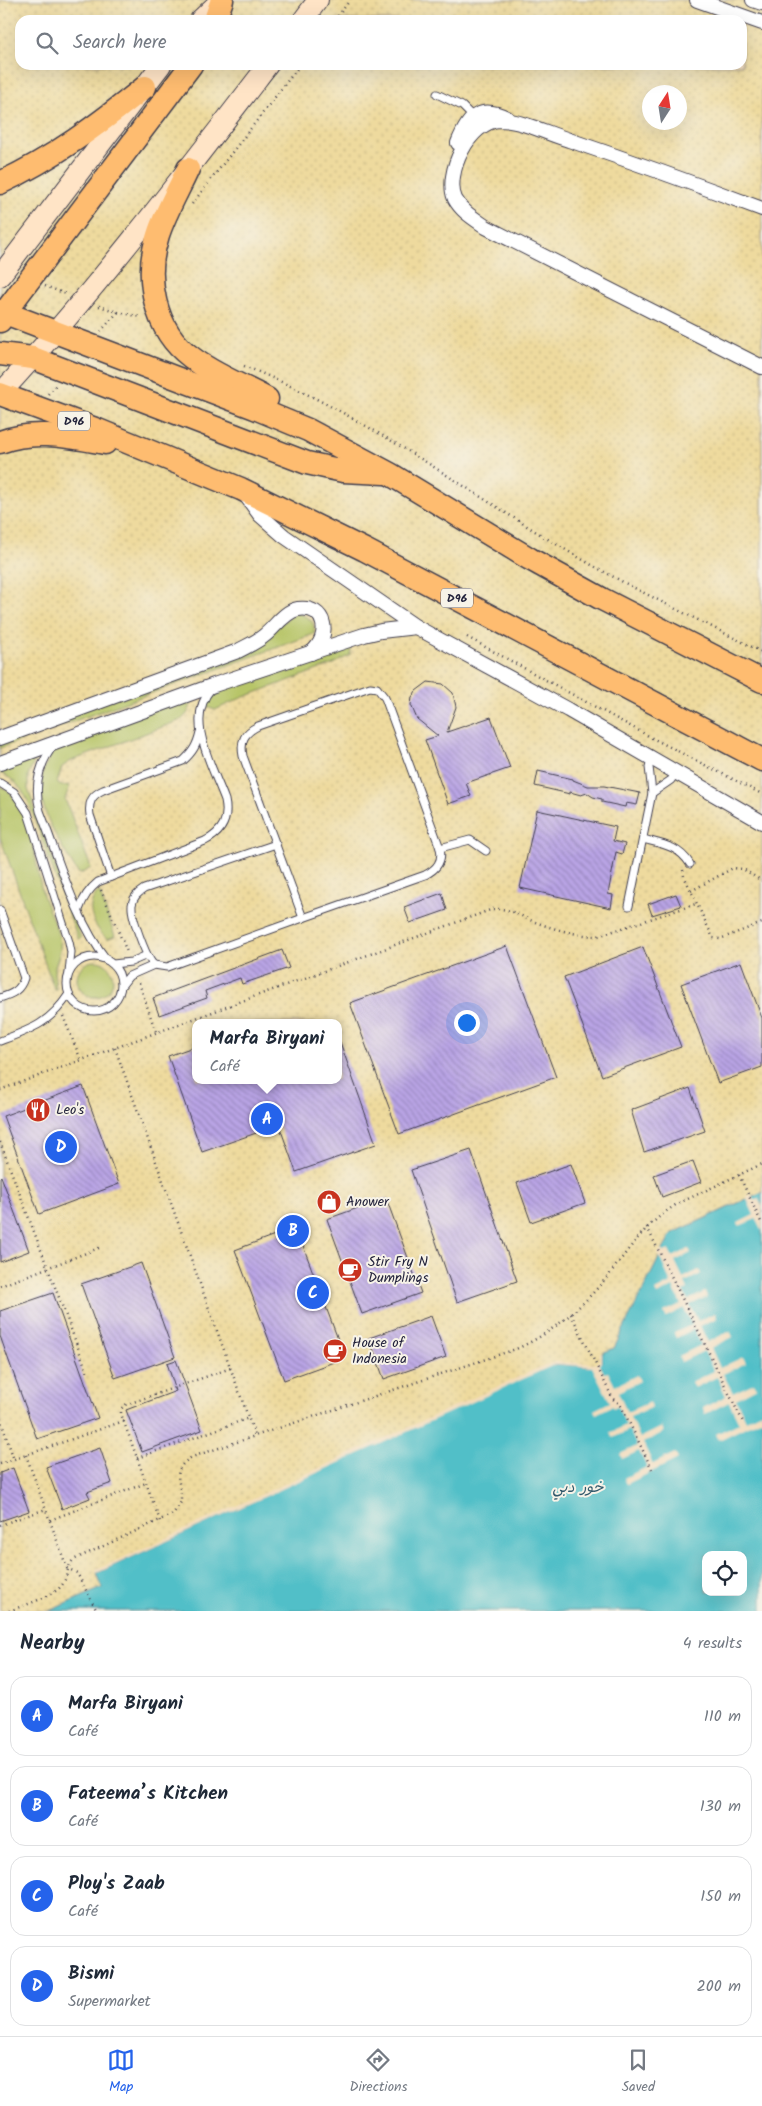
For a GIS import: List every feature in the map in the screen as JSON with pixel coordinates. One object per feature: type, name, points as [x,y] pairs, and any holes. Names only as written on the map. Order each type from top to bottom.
[{"type":"main road","points":[[205,15],[221,0]]},
{"type":"main road","points":[[216,15],[221,0]]},
{"type":"main road","points":[[307,15],[318,0]]},
{"type":"main road","points":[[0,276],[157,70]]},
{"type":"main road","points":[[187,70],[2,314],[56,331],[308,430],[390,474],[530,559],[762,682]]},
{"type":"main road","points":[[0,394],[56,331],[188,169],[264,70]]},
{"type":"main road","points":[[0,183],[36,166],[69,146],[145,87]]},
{"type":"main road","points":[[188,169],[158,236],[153,257],[152,279],[155,300],[162,321],[174,340],[189,356],[206,368],[268,400],[288,413],[308,430]]},
{"type":"main road","points":[[0,354],[33,358],[307,463],[343,471],[390,474]]},
{"type":"main road","name":"D96","points":[[0,394],[147,449],[241,489],[365,550],[762,760]]},
{"type":"main road","points":[[0,442],[31,434],[52,435],[147,449]]},
{"type":"street","points":[[697,0],[739,15]]},
{"type":"street","points":[[753,0],[762,3]]},
{"type":"street","points":[[747,18],[762,23]]},
{"type":"street","points":[[457,155],[467,123],[473,117],[488,112],[497,113],[518,124]]},
{"type":"street","points":[[762,209],[630,161],[518,124],[498,120],[478,128],[470,135],[457,155],[445,180],[444,194],[454,214],[460,218],[486,227],[762,367]]},
{"type":"street","points":[[241,489],[260,515],[284,536],[416,627],[568,710],[762,822]]},
{"type":"street","points":[[0,738],[238,651],[264,636],[286,614],[295,610],[305,609],[314,612],[321,620],[324,629],[323,638],[318,647],[310,653]]},
{"type":"street","points":[[0,763],[214,685],[310,653],[381,631],[416,627]]},
{"type":"lane","points":[[437,94],[462,106],[473,117]]},
{"type":"lane","points":[[79,910],[82,900],[98,882],[205,841],[214,837],[221,829],[226,820],[225,800],[200,732],[198,720],[200,707],[214,685]]},
{"type":"lane","points":[[0,783],[14,792],[28,813],[69,942],[71,952],[67,980],[69,994],[78,1006],[92,1011],[99,1011],[117,999],[122,984],[128,976],[154,965],[167,967],[425,875],[437,866],[440,861],[440,848],[385,698],[377,688],[370,687],[258,726],[250,730],[244,738],[243,756],[303,918]]},
{"type":"lane","points":[[111,877],[90,815],[91,799],[96,793],[103,790],[183,761],[194,748],[200,732]]},
{"type":"lane","points":[[57,742],[47,754],[41,767],[36,797],[79,910],[94,943],[118,970],[122,984]]},
{"type":"lane","points":[[629,906],[652,794],[649,767],[652,759]]},
{"type":"lane","points":[[652,794],[671,780],[676,773]]},
{"type":"lane","points":[[643,839],[674,848],[690,864]]},
{"type":"lane","points":[[440,848],[470,840],[486,851]]},
{"type":"lane","points":[[154,965],[147,955],[133,912],[134,899],[138,893],[276,844]]},
{"type":"lane","points":[[0,910],[24,978],[22,985],[17,991],[0,998]]},
{"type":"lane","points":[[69,973],[73,967],[85,958],[92,957],[110,962],[131,962],[147,955]]},
{"type":"lane","points":[[0,1041],[37,1027],[50,1018],[69,994]]},
{"type":"path","points":[[339,15],[350,0]]},
{"type":"path","points":[[187,210],[296,70]]},
{"type":"path","points":[[243,365],[275,378],[335,408],[463,484],[584,560],[762,652]]},
{"type":"path","points":[[654,739],[762,794]]},
{"type":"path","points":[[690,864],[685,867],[683,873],[710,936],[716,940],[762,922]]},
{"type":"path","points":[[690,891],[733,868],[743,869],[762,881]]},
{"type":"path","points":[[194,1019],[493,909],[514,911],[529,919],[576,933],[598,936],[696,904]]},
{"type":"path","points":[[60,1007],[81,1060]]},
{"type":"path","points":[[0,1090],[192,1020]]},
{"type":"path","points":[[115,1048],[255,1436]]},
{"type":"path","points":[[0,1142],[88,1374]]},
{"type":"path","points":[[9,1611],[58,1590],[64,1583],[67,1568],[73,1560],[173,1514],[181,1502],[178,1478],[179,1469],[184,1462],[192,1457],[535,1341],[571,1314],[600,1285],[631,1244],[647,1227],[677,1204],[762,1164]]},
{"type":"path","points":[[739,1175],[762,1224]]},
{"type":"path","points":[[647,1227],[744,1424]]},
{"type":"path","points":[[0,1286],[99,1248]]},
{"type":"path","points":[[571,1314],[613,1399],[620,1404],[652,1469]]},
{"type":"path","points":[[160,1521],[121,1411],[125,1405],[231,1368]]},
{"type":"path","points":[[0,1418],[14,1460]]},
{"type":"path","points":[[137,1458],[249,1418]]},
{"type":"path","points":[[0,1464],[124,1421]]},
{"type":"path","points":[[26,1455],[67,1568],[77,1573],[97,1611]]},
{"type":"path","points":[[50,1520],[146,1483]]},
{"type":"path","points":[[0,1525],[46,1509]]},
{"type":"sand","points":[[0,0],[762,0],[762,1192],[671,1234],[614,1349],[602,1353],[602,1362],[597,1367],[556,1364],[97,1573],[103,1588],[49,1611],[0,1611]]},
{"type":"green space","points":[[296,613],[312,622],[314,634],[0,748],[0,740],[240,652]]},
{"type":"green space","points":[[346,640],[351,649],[350,655],[334,664],[241,698],[215,710],[207,707],[209,695],[216,689]]},
{"type":"green space","points":[[190,695],[190,709],[181,720],[71,761],[62,767],[57,783],[61,786],[70,785],[65,799],[91,868],[80,874],[60,843],[45,812],[41,781],[46,765],[55,750]]},
{"type":"green space","points":[[38,753],[28,776],[28,789],[81,938],[78,939],[28,801],[17,784],[0,773],[0,765]]},
{"type":"green space","points":[[0,786],[10,793],[19,805],[25,819],[43,895],[59,936],[59,954],[54,972],[55,991],[0,837]]},
{"type":"green space","points":[[99,891],[115,936],[107,939],[94,922],[92,916],[92,903]]},
{"type":"green space","points":[[95,961],[102,962],[108,966],[112,972],[112,986],[108,992],[102,996],[95,997],[88,996],[82,992],[78,986],[77,979],[78,972],[82,966],[88,962]]},
{"type":"water","name":"خور دبي","points":[[762,1192],[762,1611],[49,1611],[102,1588],[97,1573],[544,1368],[556,1364],[597,1367],[602,1362],[602,1353],[614,1348],[671,1234]]},
{"type":"pier","points":[[751,1194],[754,1200],[758,1198],[762,1206],[762,1231],[756,1219],[739,1226],[738,1223],[754,1215],[746,1197]]},
{"type":"pier","points":[[661,1248],[664,1252],[669,1250],[673,1257],[689,1249],[691,1253],[675,1261],[683,1278],[699,1270],[701,1274],[685,1282],[688,1289],[683,1291],[688,1300],[705,1292],[707,1297],[690,1305],[698,1321],[715,1313],[717,1318],[700,1326],[708,1342],[730,1331],[733,1337],[711,1348],[720,1368],[743,1357],[746,1363],[723,1374],[733,1393],[754,1383],[757,1388],[736,1399],[746,1420],[762,1412],[762,1419],[719,1440],[716,1434],[739,1423],[729,1402],[705,1414],[703,1408],[726,1396],[717,1377],[694,1388],[691,1382],[714,1371],[704,1351],[681,1362],[679,1356],[701,1345],[694,1329],[676,1338],[674,1333],[692,1325],[684,1308],[666,1317],[664,1312],[681,1304],[673,1287],[657,1295],[655,1291],[671,1283],[658,1254]]},
{"type":"pier","points":[[602,1353],[600,1365],[604,1373],[608,1372],[615,1386],[637,1375],[640,1381],[618,1392],[627,1412],[650,1402],[652,1407],[630,1417],[640,1438],[662,1427],[664,1432],[643,1443],[653,1464],[675,1453],[678,1459],[627,1484],[624,1478],[647,1467],[639,1451],[622,1459],[620,1454],[637,1446],[629,1430],[613,1438],[610,1433],[626,1425],[617,1406],[613,1408],[612,1406],[596,1414],[594,1410],[610,1402],[592,1367],[556,1364],[97,1573],[96,1570],[543,1366],[556,1362],[596,1364]]},
{"type":"building","points":[[428,682],[443,684],[453,693],[456,707],[447,732],[491,717],[510,768],[466,783],[471,796],[448,804],[425,740],[438,736],[417,719],[411,705],[412,697],[416,691]]},
{"type":"building","points":[[538,771],[573,779],[588,786],[604,786],[640,793],[637,805],[626,803],[625,807],[602,802],[602,799],[587,793],[581,795],[570,792],[570,794],[535,786]]},
{"type":"building","points":[[537,810],[616,827],[613,841],[625,844],[622,854],[616,852],[608,894],[613,895],[611,908],[520,888]]},
{"type":"building","points":[[442,893],[447,910],[410,923],[404,907]]},
{"type":"building","points":[[676,894],[681,906],[652,915],[648,904]]},
{"type":"building","points":[[507,946],[556,1077],[399,1134],[350,1003]]},
{"type":"building","points":[[643,947],[681,1047],[602,1076],[564,977]]},
{"type":"building","points":[[282,950],[289,968],[242,984],[240,978],[205,991],[207,998],[159,1015],[153,998]]},
{"type":"building","points":[[741,962],[762,1018],[762,1067],[718,1083],[681,984]]},
{"type":"building","points":[[192,1047],[192,1084],[342,1084],[342,1048],[376,1144],[296,1172],[279,1125],[202,1152],[168,1056]]},
{"type":"building","points":[[83,1086],[119,1184],[39,1214],[3,1116]]},
{"type":"building","points":[[690,1088],[705,1131],[644,1152],[631,1110]]},
{"type":"building","points":[[471,1150],[517,1281],[457,1302],[411,1170]]},
{"type":"building","points":[[693,1161],[701,1182],[662,1197],[654,1175]]},
{"type":"building","points":[[571,1164],[585,1203],[531,1222],[517,1183]]},
{"type":"building","points":[[0,1177],[29,1251],[0,1262]]},
{"type":"building","points":[[386,1198],[421,1293],[362,1314],[327,1219]]},
{"type":"building","points":[[296,1227],[345,1358],[284,1380],[235,1250]]},
{"type":"building","points":[[141,1263],[175,1357],[115,1378],[81,1284]]},
{"type":"building","points":[[53,1293],[98,1418],[37,1439],[0,1336],[0,1311]]},
{"type":"building","points":[[431,1316],[446,1357],[384,1379],[369,1338]]},
{"type":"building","points":[[176,1360],[202,1430],[142,1452],[126,1410],[176,1391],[167,1363]]},
{"type":"building","points":[[100,1448],[112,1483],[87,1492],[90,1498],[62,1509],[46,1467]]},
{"type":"building","points":[[13,1468],[29,1511],[0,1521],[0,1473]]},
{"type":"place","name":"Leo's","points":[[38,1110]]},
{"type":"place","name":"Marfa Biryani","points":[[267,1119]]},
{"type":"place","name":"Bismi","points":[[61,1147]]},
{"type":"place","name":"Anower","points":[[329,1202]]},
{"type":"place","name":"Fateema’s Kitchen","points":[[293,1231]]},
{"type":"place","name":"Stir Fry N Dumplings","points":[[350,1270]]},
{"type":"place","name":"Ploy's Zaab","points":[[313,1293]]},
{"type":"place","name":"House of Indonesia","points":[[335,1351]]}]
